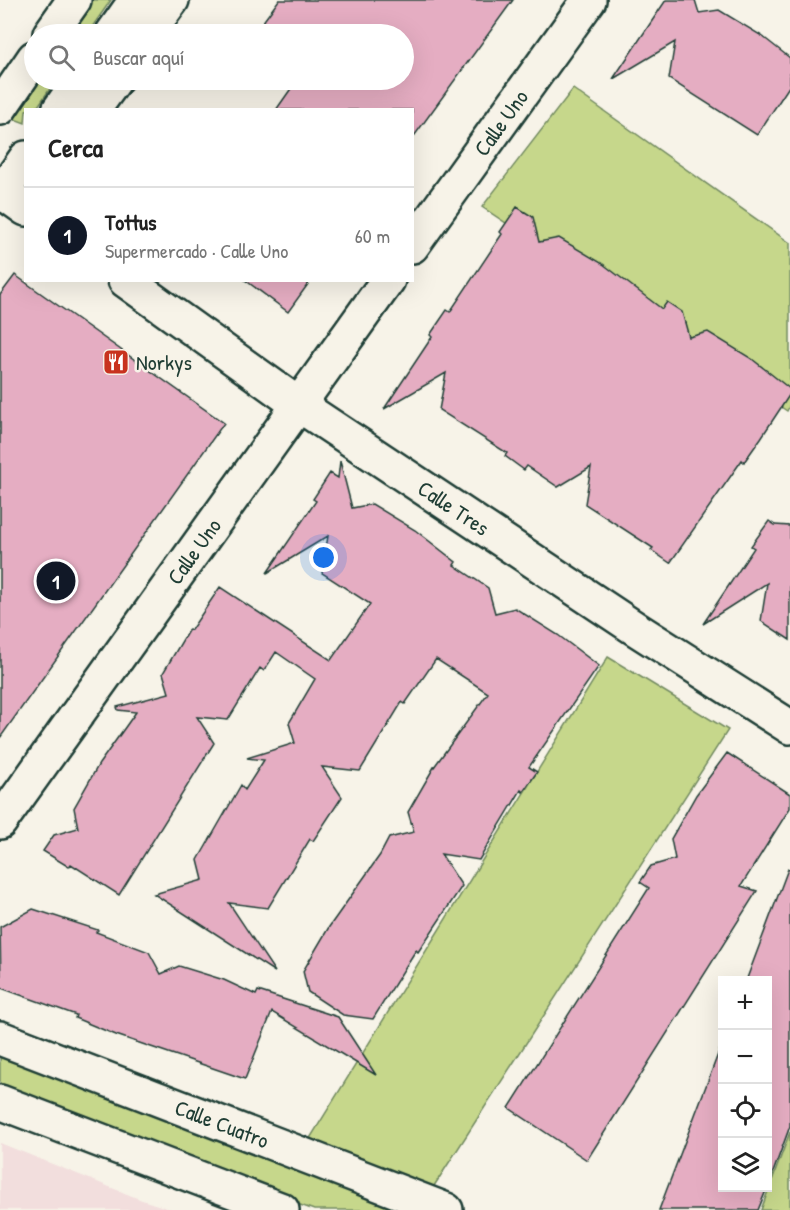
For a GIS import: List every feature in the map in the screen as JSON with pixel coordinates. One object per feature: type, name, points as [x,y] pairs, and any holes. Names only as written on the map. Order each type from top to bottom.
[{"type":"street","points":[[57,24],[74,0]]},
{"type":"street","points":[[119,24],[136,0]]},
{"type":"street","points":[[154,24],[171,0]]},
{"type":"street","name":"Calle Uno","points":[[414,243],[589,0]]},
{"type":"street","points":[[0,108],[24,73]]},
{"type":"street","points":[[60,108],[73,90]]},
{"type":"street","points":[[94,108],[108,90]]},
{"type":"street","points":[[9,199],[24,163]]},
{"type":"street","name":"Calle Tres","points":[[128,282],[299,405],[636,629],[790,727]]},
{"type":"street","name":"Calle Uno","points":[[0,822],[387,282]]},
{"type":"street","name":"Calle Cuatro","points":[[0,1038],[446,1210]]},
{"type":"street","points":[[0,1102],[282,1210]]},
{"type":"shaded area","points":[[0,1143],[142,1200],[173,1210],[0,1210]]},
{"type":"green space","points":[[92,0],[111,0],[94,24],[75,24]]},
{"type":"green space","points":[[573,89],[790,243],[790,405],[787,411],[482,207]]},
{"type":"green space","points":[[29,90],[49,90],[37,108],[24,108],[24,123],[9,117]]},
{"type":"green space","points":[[608,657],[728,730],[432,1189],[304,1148]]},
{"type":"green space","points":[[0,1056],[401,1210],[314,1210],[0,1095]]},
{"type":"green space","points":[[790,1132],[790,1210],[761,1210],[768,1192],[772,1192],[772,1180]]},
{"type":"building","points":[[279,0],[513,0],[414,136],[414,108],[277,108],[290,90],[414,90],[414,24],[261,24]]},
{"type":"building","points":[[666,0],[695,0],[699,13],[719,10],[762,36],[790,58],[790,85],[757,135],[669,79],[675,42],[613,79]]},
{"type":"building","points":[[517,207],[533,217],[539,242],[559,238],[603,264],[662,309],[667,302],[682,312],[689,337],[708,332],[752,359],[790,389],[790,394],[761,438],[744,462],[742,460],[670,563],[651,550],[653,548],[585,504],[591,467],[558,487],[527,466],[524,470],[505,456],[507,453],[439,410],[446,373],[384,409],[432,337],[430,335],[447,310],[450,312],[502,234],[500,232]]},
{"type":"building","points":[[15,275],[224,423],[0,738],[0,295]]},
{"type":"building","points":[[248,282],[310,282],[288,312]]},
{"type":"building","points":[[340,461],[352,508],[372,504],[415,530],[456,562],[454,565],[488,588],[495,613],[515,608],[558,635],[599,666],[529,767],[537,772],[523,792],[521,790],[479,860],[441,854],[462,886],[418,952],[416,950],[373,1019],[343,1015],[308,992],[303,971],[329,927],[380,855],[389,838],[414,832],[408,812],[434,767],[488,693],[436,659],[405,704],[402,702],[360,771],[322,767],[342,797],[313,841],[310,839],[268,908],[229,903],[275,972],[154,894],[203,880],[198,860],[241,785],[245,790],[264,760],[247,758],[295,743],[289,723],[315,679],[276,652],[264,671],[260,668],[228,720],[197,717],[214,743],[119,895],[71,864],[69,867],[43,851],[54,835],[78,828],[74,808],[99,764],[136,712],[118,710],[117,707],[169,693],[163,673],[189,629],[191,630],[220,587],[331,660],[370,604],[322,573],[328,536],[267,573],[316,501],[313,499],[330,473],[338,478]]},
{"type":"building","points":[[769,521],[775,525],[790,526],[790,640],[761,621],[767,583],[703,624],[754,548],[751,546]]},
{"type":"building","points":[[727,753],[790,794],[790,808],[741,886],[757,891],[587,1160],[509,1108],[649,888],[640,882],[651,866],[675,859],[671,839],[696,795]]},
{"type":"building","points":[[788,869],[790,870],[790,1126],[772,1175],[772,976],[748,976]]},
{"type":"building","points":[[33,909],[98,930],[96,932],[149,952],[161,974],[179,966],[224,980],[256,995],[258,991],[338,1017],[376,1075],[272,1012],[245,1079],[116,1035],[75,1018],[76,1015],[1,988],[0,927]]},
{"type":"building","points":[[718,1054],[718,1192],[765,1192],[758,1210],[659,1210]]},
{"type":"place","name":"Norkys","points":[[116,362]]},
{"type":"place","name":"Tottus","points":[[56,581]]}]
